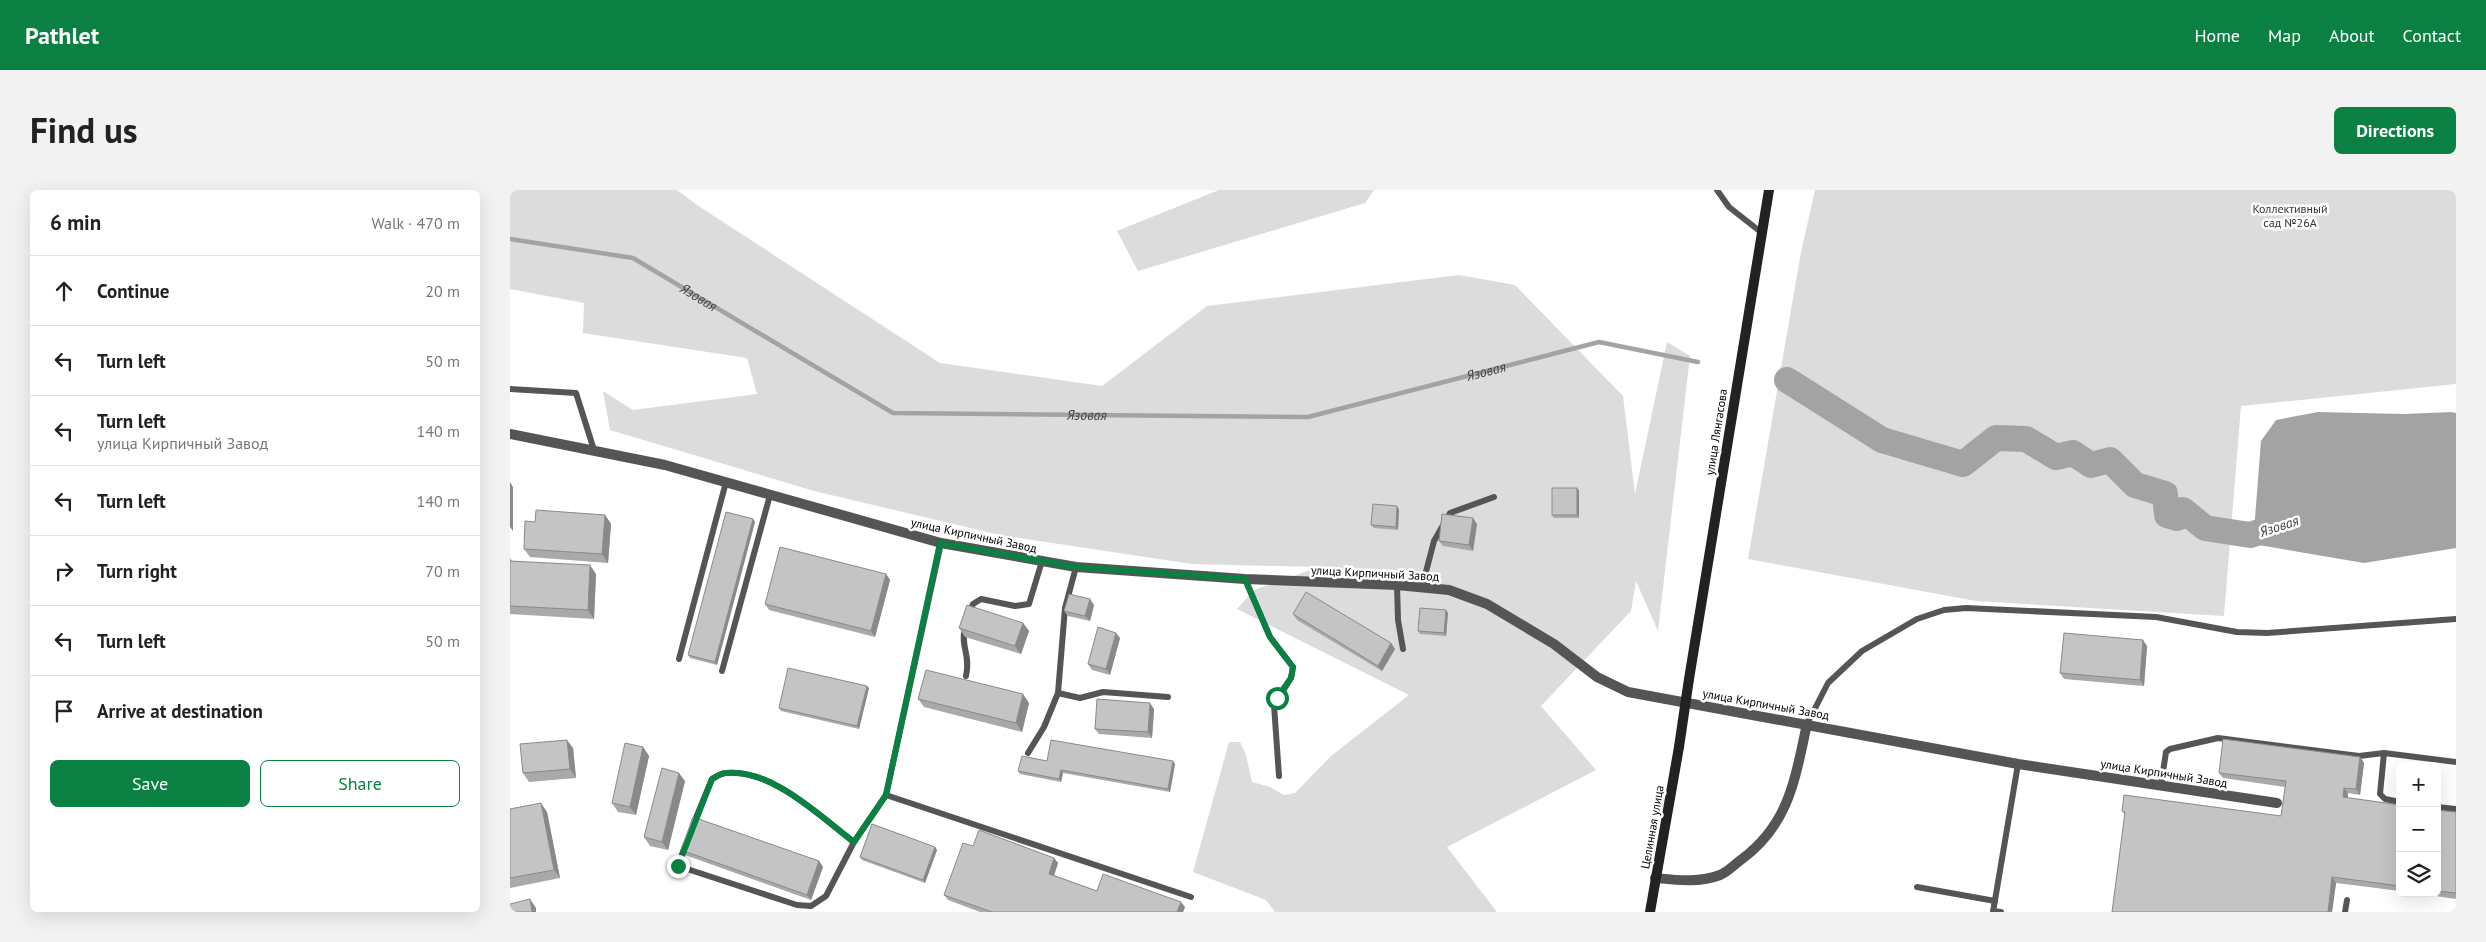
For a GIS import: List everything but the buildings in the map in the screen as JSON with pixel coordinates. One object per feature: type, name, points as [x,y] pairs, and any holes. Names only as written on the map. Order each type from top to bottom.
[{"type":"main road","name":"улица Лянгасова","points":[[1678,747],[1769,190]]},
{"type":"main road","name":"Целинная улица","points":[[1650,912],[1678,747]]},
{"type":"street","name":"улица Кирпичный Завод","points":[[510,434],[665,465],[940,543],[1076,567],[1245,579],[1397,585],[1450,590],[1487,604],[1554,644],[1597,677],[1628,692],[2018,764],[2277,803]]},
{"type":"street","points":[[1656,878],[1687,881],[1721,875],[1750,853],[1776,825],[1792,793],[1807,724]]},
{"type":"lane","points":[[1717,190],[1729,207],[1762,233]]},
{"type":"lane","points":[[510,389],[576,393],[594,450]]},
{"type":"lane","points":[[679,660],[726,482]]},
{"type":"lane","points":[[722,671],[770,495]]},
{"type":"lane","points":[[1422,587],[1434,541],[1450,513],[1494,497]]},
{"type":"lane","points":[[688,840],[678,866],[797,905],[811,906],[826,896],[854,842],[886,795],[940,543]]},
{"type":"lane","points":[[966,676],[969,660],[964,632],[973,604],[981,599],[1015,606],[1029,604],[1042,561]]},
{"type":"lane","points":[[1028,753],[1044,727],[1058,693],[1065,608],[1076,567]]},
{"type":"lane","points":[[1245,579],[1270,637],[1293,667],[1291,678],[1274,705],[1279,776]]},
{"type":"lane","points":[[1397,585],[1398,620],[1403,650]]},
{"type":"lane","points":[[1807,724],[1828,683],[1862,651],[1917,619],[1944,610],[1966,608],[2156,617],[2237,632],[2267,633],[2456,619]]},
{"type":"lane","points":[[1058,693],[1080,698],[1102,692],[1168,697]]},
{"type":"lane","points":[[2161,785],[2165,756],[2170,748],[2218,738],[2359,756],[2384,753],[2456,762]]},
{"type":"lane","points":[[2384,753],[2380,794],[2385,799],[2396,801]]},
{"type":"lane","points":[[2001,912],[1993,911],[1994,901],[2018,764]]},
{"type":"lane","points":[[691,831],[712,779],[725,773],[754,776],[789,792],[854,842]]},
{"type":"lane","points":[[886,795],[1191,896]]},
{"type":"lane","points":[[2441,808],[2456,810]]},
{"type":"lane","points":[[1917,887],[1994,901]]},
{"type":"lane","points":[[2346,912],[2347,900]]},
{"type":"green space","points":[[510,190],[677,190],[700,207],[940,363],[1102,386],[1207,306],[1459,275],[1515,285],[1623,396],[1635,494],[1667,342],[1690,356],[1658,631],[1636,581],[1631,611],[1541,706],[1596,770],[1447,847],[1497,912],[1275,912],[1266,900],[1193,872],[1229,742],[1240,742],[1246,755],[1252,782],[1270,787],[1284,795],[1295,793],[1331,756],[1409,695],[1237,609],[1254,590],[1319,567],[1192,564],[1000,535],[814,491],[610,430],[603,391],[633,410],[757,394],[747,358],[583,333],[584,303],[510,289]]},
{"type":"green space","points":[[1219,190],[1374,190],[1365,203],[1138,271],[1117,231]]},
{"type":"green space","name":"Коллективный сад №26А","points":[[1815,190],[2456,190],[2456,384],[2241,406],[2224,616],[1976,601],[1748,559],[1801,252]]},
{"type":"water","points":[[2318,412],[2456,413],[2456,548],[2364,563],[2253,544],[2261,441],[2276,420]]},
{"type":"waterway","name":"Язовая","points":[[510,239],[633,258],[893,413],[1308,417],[1599,342],[1698,362]]},
{"type":"waterway","name":"Язовая","points":[[1787,380],[1882,440],[1963,464],[1996,438],[2026,439],[2056,457],[2073,453],[2091,465],[2110,460],[2135,485],[2165,494],[2167,515],[2177,518],[2183,510],[2205,528],[2250,535],[2288,523]]},
{"type":"route","points":[[678,866],[712,779],[725,773],[754,776],[789,792],[854,842],[886,795],[940,543],[1076,567],[1245,579],[1270,637],[1293,667],[1291,678],[1277,698]]}]
